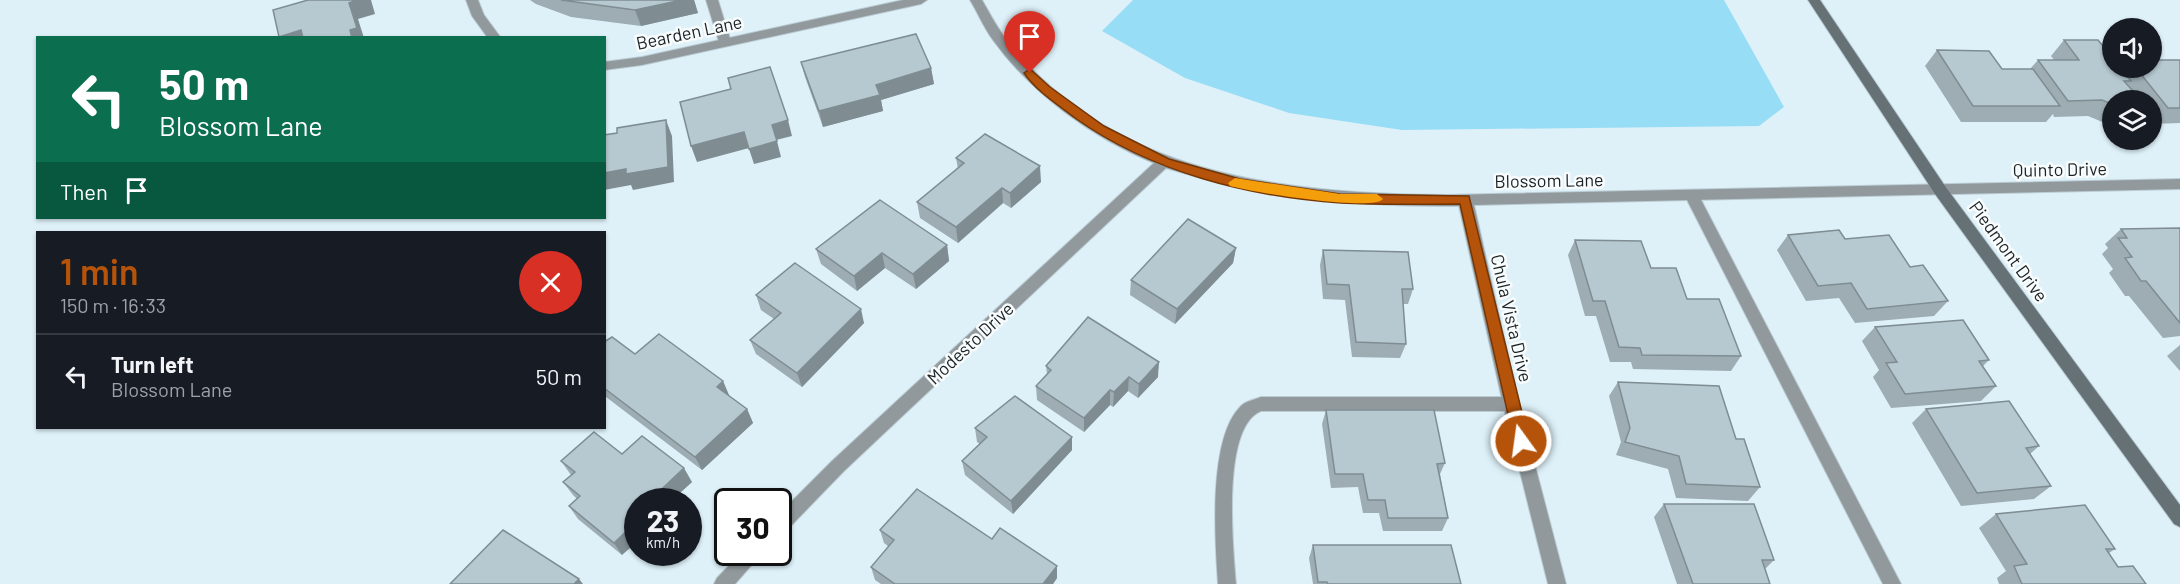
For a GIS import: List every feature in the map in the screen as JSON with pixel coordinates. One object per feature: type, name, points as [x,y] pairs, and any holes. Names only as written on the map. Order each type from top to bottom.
[{"type":"street","points":[[472,0],[478,16],[493,36]]},
{"type":"street","points":[[712,0],[725,42]]},
{"type":"street","name":"Bearden Lane","points":[[606,66],[642,61],[921,0]]},
{"type":"street","name":"Blossom Lane","points":[[976,0],[998,39],[1046,90],[1100,129],[1164,162],[1240,184],[1340,198],[1692,196],[1940,190]]},
{"type":"street","name":"Piedmont Drive","points":[[1814,0],[1940,190],[2180,519]]},
{"type":"street","name":"Modesto Drive","points":[[792,513],[838,466],[1164,162]]},
{"type":"street","name":"Quinto Drive","points":[[1940,190],[2180,184]]},
{"type":"street","points":[[1692,196],[1892,584]]},
{"type":"street","name":"Chula Vista Drive","points":[[1465,199],[1511,404],[1557,584]]},
{"type":"street","points":[[1227,584],[1225,490],[1228,452],[1230,442],[1245,411],[1261,404],[1511,404]]},
{"type":"street","points":[[723,584],[740,566]]},
{"type":"shaded area","points":[[1133,0],[1724,0],[1784,107],[1759,126],[1402,130],[1289,113],[1185,78],[1102,31]]},
{"type":"building","points":[[308,0],[357,0],[349,3],[357,28],[350,30],[352,36],[302,36],[301,30],[279,36],[273,10]]},
{"type":"building","points":[[561,0],[682,0],[635,10]]},
{"type":"building","points":[[916,34],[931,68],[876,85],[880,95],[819,111],[801,62]]},
{"type":"building","points":[[2064,40],[2098,40],[2102,45],[2102,78],[2128,78],[2131,81],[2124,81],[2132,90],[2102,90],[2102,100],[2068,101],[2038,60],[2079,60]]},
{"type":"building","points":[[1937,50],[1989,51],[2002,69],[2033,69],[2060,106],[1973,106]]},
{"type":"building","points":[[2162,60],[2180,60],[2180,108],[2168,108],[2162,100],[2162,90],[2154,90],[2144,78],[2162,78]]},
{"type":"building","points":[[770,67],[788,120],[772,125],[777,141],[749,149],[744,132],[691,146],[680,102],[731,89],[728,78]]},
{"type":"building","points":[[666,120],[668,167],[626,174],[626,169],[606,173],[606,135],[617,133],[617,128]]},
{"type":"building","points":[[985,134],[1040,166],[1010,193],[1002,188],[956,227],[917,202],[964,163],[956,158]]},
{"type":"building","points":[[880,200],[947,245],[913,274],[882,253],[854,276],[816,249]]},
{"type":"building","points":[[1188,219],[1236,248],[1177,309],[1131,280]]},
{"type":"building","points":[[2180,228],[2180,323],[2146,281],[2141,281],[2125,258],[2132,257],[2118,238],[2127,238],[2121,229]]},
{"type":"building","points":[[1839,230],[1845,239],[1889,235],[1910,267],[1923,265],[1948,301],[1867,309],[1851,283],[1818,286],[1788,235]]},
{"type":"building","points":[[1575,240],[1641,241],[1651,268],[1676,268],[1687,299],[1719,299],[1741,356],[1642,355],[1640,348],[1619,347],[1605,301],[1593,301]]},
{"type":"building","points":[[1323,250],[1408,252],[1413,289],[1402,289],[1406,344],[1356,342],[1349,285],[1327,284]]},
{"type":"building","points":[[795,263],[861,309],[797,373],[750,340],[781,313],[756,295]]},
{"type":"building","points":[[1088,317],[1159,362],[1139,384],[1129,377],[1114,392],[1110,390],[1084,418],[1036,386],[1051,370],[1046,366]]},
{"type":"building","points":[[1963,320],[1989,360],[1979,361],[1996,386],[1905,394],[1886,363],[1897,362],[1875,327]]},
{"type":"building","points":[[659,334],[723,381],[717,387],[747,409],[695,457],[606,390],[606,341],[612,337],[635,354]]},
{"type":"building","points":[[1618,382],[1719,386],[1736,439],[1744,439],[1760,487],[1686,484],[1679,456],[1625,442],[1630,428]]},
{"type":"building","points":[[1015,396],[1072,437],[1011,501],[962,461],[987,437],[975,428]]},
{"type":"building","points":[[2009,401],[2039,446],[2026,448],[2051,486],[1977,493],[1926,409]]},
{"type":"building","points":[[1326,410],[1434,410],[1445,463],[1437,464],[1448,518],[1388,518],[1385,500],[1368,500],[1363,474],[1335,474]]},
{"type":"building","points":[[594,432],[622,454],[642,436],[684,468],[663,488],[624,488],[624,533],[614,543],[569,506],[580,496],[563,482],[575,472],[561,461]]},
{"type":"building","points":[[917,489],[992,539],[1000,528],[1057,566],[1043,584],[895,584],[871,567],[894,540],[880,530]]},
{"type":"building","points":[[1664,504],[1754,504],[1774,560],[1762,560],[1770,584],[1693,584]]},
{"type":"building","points":[[2085,505],[2115,549],[2106,549],[2118,567],[2133,566],[2146,584],[2022,584],[2014,566],[2027,564],[1996,514]]},
{"type":"building","points":[[503,530],[579,579],[574,584],[450,584]]},
{"type":"building","points":[[1313,545],[1451,545],[1461,584],[1328,584],[1318,582]]},
{"type":"slow traffic","points":[[1235,183],[1340,198],[1377,199]]},
{"type":"route","points":[[1030,73],[1046,90],[1100,129],[1164,162],[1240,184],[1340,198],[1465,199],[1521,441]]}]
